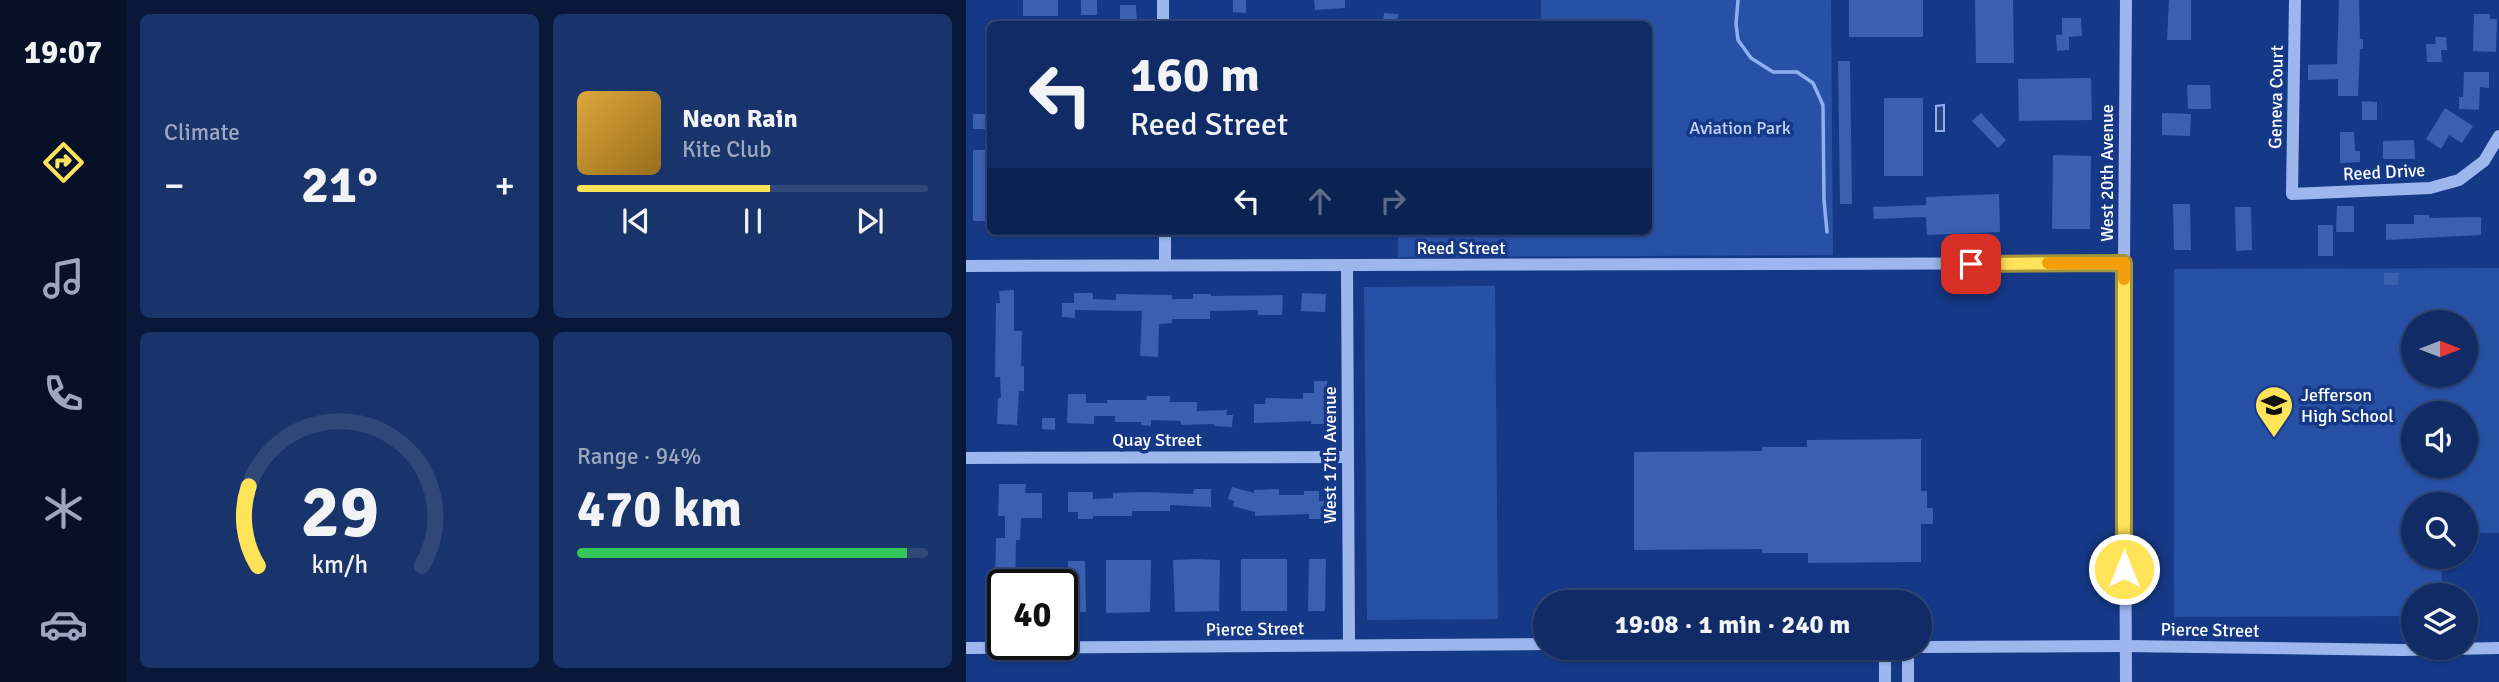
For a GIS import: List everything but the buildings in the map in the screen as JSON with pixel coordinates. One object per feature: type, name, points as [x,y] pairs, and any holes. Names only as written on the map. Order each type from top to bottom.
[{"type":"street","points":[[1163,0],[1163,21]]},
{"type":"street","name":"West 20th Avenue","points":[[2126,0],[2126,682]]},
{"type":"street","name":"Geneva Court","points":[[2292,194],[2295,0]]},
{"type":"street","name":"Reed Drive","points":[[2292,194],[2430,188],[2459,180],[2484,161],[2499,136]]},
{"type":"street","points":[[1165,235],[1165,265]]},
{"type":"street","name":"Reed Street","points":[[966,266],[2124,263]]},
{"type":"street","name":"West 17th Avenue","points":[[1348,265],[1349,645]]},
{"type":"street","name":"Quay Street","points":[[966,458],[1348,457]]},
{"type":"street","name":"Pierce Street","points":[[966,649],[1533,644]]},
{"type":"street","name":"Pierce Street","points":[[1932,646],[2392,650],[2499,648]]},
{"type":"street","points":[[1885,660],[1885,682]]},
{"type":"street","points":[[1908,660],[1908,682]]},
{"type":"green space","name":"Aviation Park","points":[[1541,0],[1831,0],[1833,255],[1398,257],[1398,235],[1652,235],[1652,21],[1541,21]]},
{"type":"green space","name":"Jefferson High School","points":[[2499,268],[2499,533],[2478,533],[2478,492],[2401,492],[2401,569],[2442,569],[2442,583],[2401,583],[2401,616],[2174,617],[2174,269]]},
{"type":"green space","points":[[1495,286],[1498,619],[1367,620],[1364,287]]},
{"type":"shaded area","points":[[1944,105],[1944,131],[1936,131],[1936,106]]},
{"type":"waterway","points":[[1738,0],[1738,40],[1751,58],[1773,72],[1797,72],[1813,83],[1823,105],[1827,232]]},
{"type":"slow traffic","points":[[2048,263],[2124,263],[2124,279]]},
{"type":"place","name":"Jefferson High School","points":[[2274,439]]},
{"type":"route","points":[[1971,264],[2124,263],[2124,569]]}]
